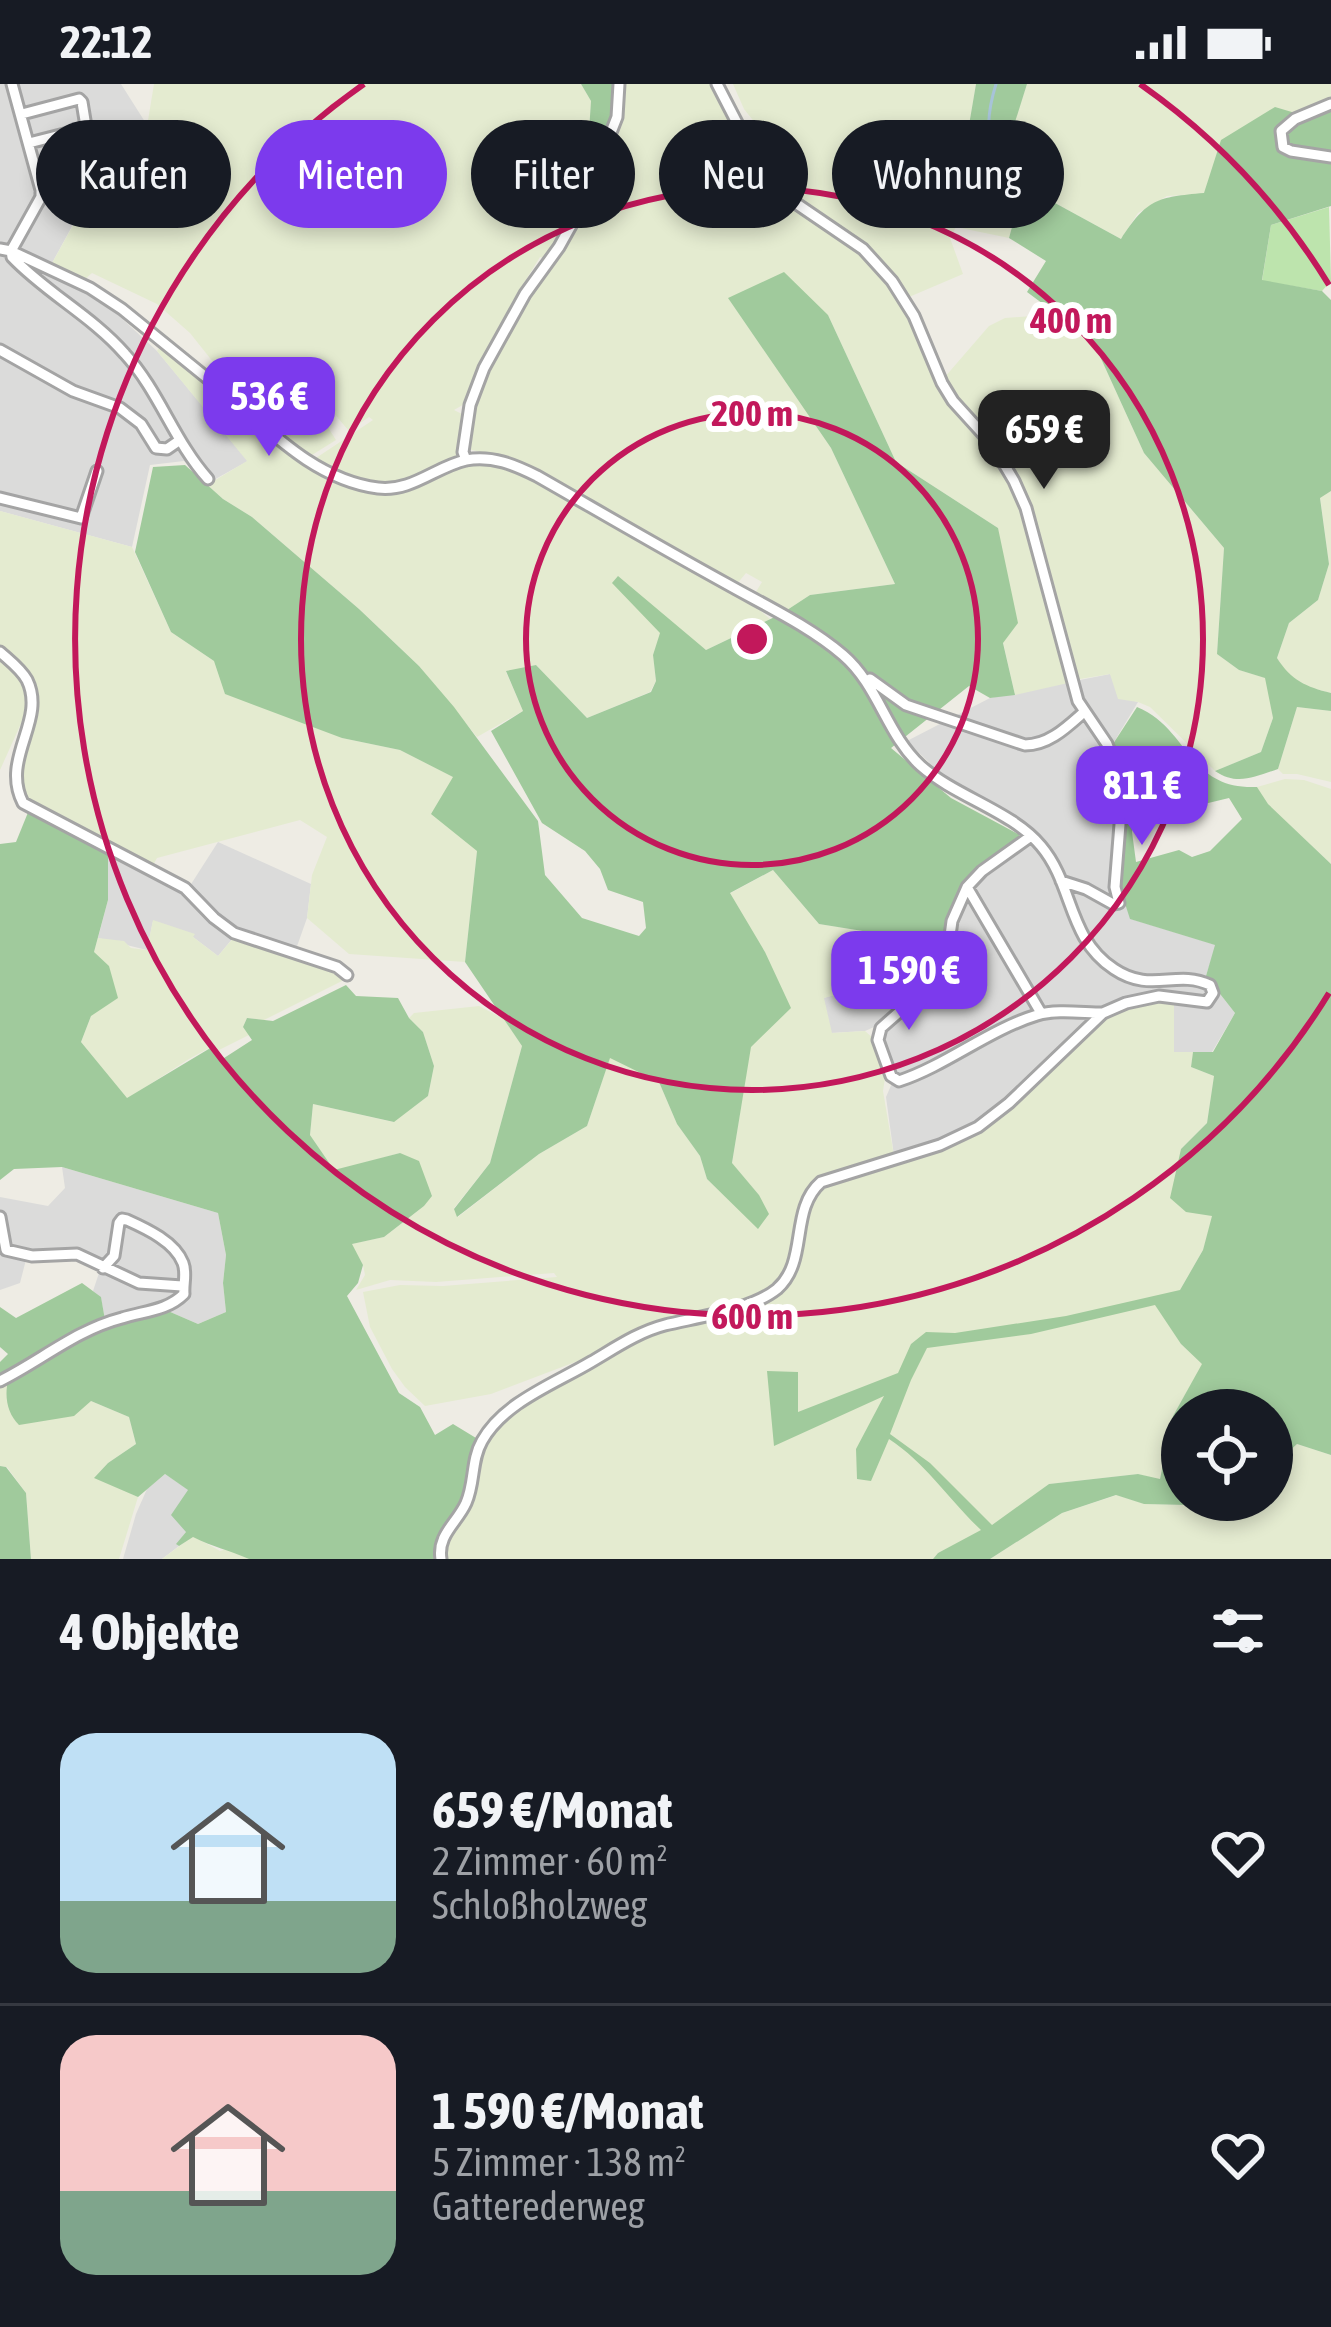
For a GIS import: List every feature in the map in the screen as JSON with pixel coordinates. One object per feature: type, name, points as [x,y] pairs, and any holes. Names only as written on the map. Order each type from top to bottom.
[{"type":"street","points":[[12,84],[36,171]]},
{"type":"street","points":[[466,460],[463,452],[475,390],[515,310],[584,204],[617,117],[619,84]]},
{"type":"street","points":[[717,84],[766,178],[863,249],[892,280],[953,400],[992,444],[1014,481],[1034,532],[1072,682],[1084,712],[1107,744],[1122,799],[1115,887],[1119,903],[1060,880]]},
{"type":"street","points":[[22,114],[81,99],[86,120]]},
{"type":"street","points":[[1331,104],[1295,119],[1282,131],[1280,140],[1291,151],[1331,157]]},
{"type":"street","points":[[28,143],[36,141]]},
{"type":"street","points":[[5,250],[36,203]]},
{"type":"street","points":[[5,250],[90,288],[122,309],[297,452],[338,477],[397,488],[466,460],[494,459],[518,466],[800,625],[906,705],[1025,746],[1049,739],[1084,712]]},
{"type":"street","points":[[5,250],[124,352],[208,478]]},
{"type":"street","points":[[0,350],[73,391],[120,407],[141,424],[157,448],[166,449],[180,440]]},
{"type":"street","points":[[0,498],[81,518],[97,471]]},
{"type":"street","points":[[0,652],[22,673],[32,694],[13,773],[23,803],[185,888],[234,933],[337,967],[347,975]]},
{"type":"street","points":[[860,671],[917,762],[942,782],[1022,828],[1031,836],[1045,850],[1094,953],[1137,981],[1203,981],[1213,993],[1204,1003],[1152,997],[1103,1012],[1041,1013],[899,1081],[891,1076],[878,1040],[881,1028],[946,965],[952,921],[967,887],[1031,836]]},
{"type":"street","points":[[967,887],[1041,1013]]},
{"type":"street","points":[[441,1559],[443,1536],[466,1503],[472,1485],[476,1452],[512,1409],[639,1335],[764,1298],[789,1274],[804,1206],[815,1186],[940,1145],[978,1127],[1103,1012]]},
{"type":"street","points":[[0,1217],[3,1251],[32,1256],[77,1254],[139,1282],[182,1286]]},
{"type":"street","points":[[0,1381],[85,1331],[176,1301],[184,1294],[184,1264],[175,1251],[128,1220],[119,1223],[114,1256],[104,1268]]},
{"type":"shaded area","points":[[0,84],[121,84],[144,120],[36,120],[36,228],[71,228],[51,265],[52,272],[116,313],[157,351],[248,461],[210,482],[184,461],[150,465],[132,547],[0,511]]},
{"type":"shaded area","points":[[1110,674],[1127,699],[1138,702],[1111,747],[1127,792],[1131,919],[1216,945],[1206,976],[1235,1013],[1212,1052],[1174,1053],[1174,992],[1108,1006],[986,1117],[961,1132],[894,1156],[886,1097],[896,1074],[882,1041],[874,1027],[831,1033],[823,998],[941,976],[966,898],[985,876],[1029,844],[1028,829],[942,775],[907,741],[990,698]]},
{"type":"shaded area","points":[[218,842],[311,884],[307,918],[295,952],[238,932],[218,956],[193,937],[153,921],[147,950],[98,938],[108,900],[108,850],[186,892]]},
{"type":"shaded area","points":[[62,1167],[218,1213],[226,1255],[226,1312],[198,1324],[168,1311],[105,1320],[101,1298],[93,1291],[103,1261],[82,1249],[28,1252],[20,1283],[0,1290],[0,1197],[48,1206],[65,1188]]},
{"type":"shaded area","points":[[165,1474],[189,1490],[186,1532],[179,1546],[162,1559],[123,1559],[147,1489]]},
{"type":"green space","points":[[154,84],[581,84],[591,101],[590,120],[471,120],[471,228],[565,229],[546,259],[540,257],[516,296],[488,346],[491,349],[466,403],[454,410],[466,416],[457,458],[461,466],[492,462],[512,467],[770,619],[706,650],[613,583],[661,633],[653,655],[656,681],[650,692],[587,718],[536,665],[506,672],[523,711],[477,737],[419,666],[359,609],[252,517],[207,485],[247,461],[157,351],[161,345],[322,474],[369,482],[313,460],[373,420],[369,417],[349,431],[332,411],[322,418],[336,440],[306,455],[252,411],[190,333],[157,304],[92,273],[84,280],[51,265],[71,228],[231,228],[231,120],[148,120]]},
{"type":"green space","points":[[581,84],[615,84],[613,120],[590,120],[591,101]]},
{"type":"green space","points":[[621,84],[714,84],[732,120],[659,120],[659,228],[808,228],[808,212],[859,249],[904,302],[935,373],[997,457],[1028,520],[1068,683],[1015,695],[1003,642],[998,528],[896,462],[828,315],[729,299],[831,448],[895,584],[810,595],[786,611],[754,595],[762,582],[746,573],[736,585],[532,469],[468,449],[478,390],[530,291],[575,228],[635,228],[635,120],[612,120]]},
{"type":"green space","points":[[733,84],[976,84],[970,120],[832,120],[832,225],[808,207],[808,120],[753,120]]},
{"type":"green space","points":[[976,84],[1027,84],[1016,120],[970,120]]},
{"type":"green space","points":[[1027,84],[1331,84],[1331,101],[1204,194],[1167,196],[1138,213],[1121,239],[1064,208],[1064,120],[1015,120]]},
{"type":"green space","points":[[1275,107],[1312,118],[1331,109],[1331,206],[1271,225],[1262,280],[1322,291],[1331,300],[1331,491],[1320,498],[1329,564],[1318,600],[1289,623],[1277,658],[1300,682],[1331,693],[1331,711],[1297,707],[1278,769],[1238,779],[1215,771],[1261,752],[1273,718],[1265,678],[1239,670],[1217,654],[1224,548],[1144,453],[1093,341],[1027,292],[1046,261],[1009,238],[1012,228],[1064,228],[1064,208],[1121,239],[1155,202],[1204,193],[1221,140]]},
{"type":"green space","points":[[1329,207],[1331,281],[1322,291],[1262,281],[1271,225]]},
{"type":"green space","points":[[836,228],[955,228],[950,238],[963,274],[909,297],[879,260]]},
{"type":"green space","points":[[961,228],[1012,228],[1009,238]]},
{"type":"green space","points":[[784,272],[828,315],[896,462],[998,528],[1018,623],[1003,643],[1015,695],[990,698],[969,686],[891,748],[951,798],[1020,835],[964,886],[954,904],[937,970],[918,981],[904,983],[875,933],[819,924],[773,870],[730,893],[791,1008],[751,1047],[732,1163],[769,1214],[758,1229],[707,1179],[700,1156],[677,1124],[659,1082],[610,1058],[587,1126],[539,1154],[457,1217],[454,1209],[490,1163],[522,1046],[465,962],[477,851],[431,814],[453,777],[400,750],[342,738],[225,694],[214,661],[171,632],[135,552],[153,467],[185,465],[252,517],[419,666],[538,821],[545,875],[582,918],[639,936],[646,928],[643,902],[608,890],[600,869],[585,851],[542,823],[491,731],[523,711],[506,671],[536,665],[587,718],[651,692],[656,681],[653,655],[660,633],[612,583],[618,576],[706,650],[810,595],[895,584],[831,448],[728,298]]},
{"type":"green space","points":[[1005,318],[1065,320],[1093,341],[1144,453],[1224,548],[1217,654],[1239,670],[1266,678],[1273,718],[1261,752],[1215,771],[1150,707],[1118,699],[1110,674],[1074,680],[1029,507],[1016,480],[944,378],[989,326]]},
{"type":"green space","points":[[1331,491],[1331,693],[1307,687],[1288,675],[1277,658],[1289,623],[1318,600],[1329,564],[1320,497]]},
{"type":"green space","points":[[0,511],[132,547],[171,632],[342,738],[400,750],[454,777],[477,851],[465,962],[349,954],[307,918],[312,875],[327,837],[300,820],[157,858],[152,867],[25,800],[17,789],[33,690],[0,649]]},
{"type":"green space","points":[[0,658],[20,675],[28,708],[0,770]]},
{"type":"green space","points":[[1137,707],[1155,717],[1216,779],[1257,787],[1268,804],[1331,864],[1331,1455],[1297,1444],[1293,1448],[1293,1389],[1188,1389],[1202,1364],[1181,1344],[1155,1305],[1031,1334],[927,1348],[890,1434],[930,1463],[992,1525],[1049,1484],[1138,1474],[1160,1479],[1161,1474],[1161,1504],[1116,1495],[1062,1513],[990,1559],[933,1559],[981,1530],[926,1470],[889,1439],[871,1481],[857,1479],[856,1449],[884,1396],[774,1446],[767,1371],[798,1372],[798,1412],[898,1373],[911,1344],[926,1332],[955,1333],[1066,1316],[1180,1290],[1203,1250],[1212,1216],[1186,1212],[1170,1198],[1181,1149],[1207,1123],[1214,1076],[1191,1067],[1193,1052],[1213,1052],[1235,1013],[1206,976],[1215,945],[1130,919],[1120,888],[1127,792],[1111,747]],"holes":[[[1138,770],[1200,805],[1229,798],[1242,819],[1210,851],[1192,857],[1179,850],[1136,862],[1132,832]]]},
{"type":"green space","points":[[1297,707],[1331,711],[1331,782],[1283,774],[1278,769]]},
{"type":"green space","points":[[1285,779],[1331,789],[1331,864],[1267,804],[1257,787]]},
{"type":"green space","points":[[29,810],[108,850],[108,900],[94,952],[109,966],[118,998],[91,1016],[81,1042],[127,1098],[212,1047],[221,1060],[252,1040],[243,1027],[247,1018],[273,1021],[346,985],[356,996],[398,998],[423,1032],[434,1066],[428,1096],[394,1122],[313,1104],[310,1135],[334,1170],[400,1153],[419,1161],[432,1196],[384,1237],[352,1244],[363,1265],[358,1283],[347,1296],[399,1393],[420,1407],[435,1435],[453,1424],[476,1438],[466,1487],[437,1540],[436,1559],[249,1559],[193,1537],[179,1546],[186,1532],[171,1515],[188,1490],[165,1474],[138,1497],[94,1478],[136,1444],[129,1417],[91,1401],[74,1416],[19,1425],[13,1417],[7,1386],[0,1376],[0,1362],[8,1354],[0,1347],[0,1307],[16,1318],[82,1283],[101,1297],[105,1320],[168,1311],[198,1324],[226,1312],[226,1255],[218,1213],[62,1167],[14,1169],[0,1180],[0,844],[16,842]]},
{"type":"green space","points":[[773,870],[819,924],[875,933],[904,983],[824,998],[832,1033],[865,1031],[874,1039],[886,1072],[883,1091],[894,1156],[820,1178],[806,1190],[785,1274],[755,1298],[654,1325],[599,1353],[491,1394],[425,1406],[392,1369],[370,1327],[363,1292],[400,1285],[557,1277],[554,1273],[436,1282],[390,1280],[356,1290],[365,1275],[351,1244],[384,1237],[432,1195],[400,1153],[334,1171],[310,1135],[313,1104],[393,1122],[428,1096],[434,1066],[423,1032],[409,1018],[414,1013],[479,1006],[504,1019],[522,1046],[490,1163],[454,1208],[458,1217],[539,1154],[587,1126],[610,1057],[659,1082],[677,1124],[700,1156],[707,1179],[758,1228],[759,1195],[732,1164],[765,952],[729,894]]},
{"type":"green space","points":[[153,920],[195,934],[218,956],[235,936],[337,969],[344,977],[264,1020],[247,1018],[243,1027],[249,1035],[215,1052],[211,1047],[127,1099],[81,1042],[91,1016],[94,952],[98,938],[147,950]]},
{"type":"green space","points":[[1174,1000],[1174,1052],[1193,1052],[1191,1067],[1214,1076],[1207,1123],[1181,1149],[1213,1215],[1203,1250],[1180,1290],[1181,1344],[1203,1364],[1189,1389],[1161,1389],[1160,1480],[1138,1474],[1049,1484],[998,1523],[933,1559],[445,1559],[446,1536],[478,1487],[480,1453],[507,1417],[625,1346],[778,1292],[794,1276],[811,1199],[824,1184],[970,1135],[1118,1009],[1140,1001]]},
{"type":"green space","points":[[0,1376],[7,1386],[91,1401],[129,1417],[136,1444],[95,1477],[138,1497],[119,1559],[31,1559],[26,1493],[7,1467],[0,1466]]},
{"type":"green space","points":[[1297,1444],[1331,1455],[1331,1559],[990,1559],[1062,1513],[1117,1495],[1161,1504],[1161,1521],[1293,1521],[1293,1448]]},
{"type":"green space","points":[[0,1466],[6,1467],[26,1493],[31,1559],[0,1559]]},
{"type":"green space","points":[[193,1536],[220,1551],[227,1549],[249,1559],[162,1559]]},
{"type":"waterway","points":[[989,120],[996,84]]}]
